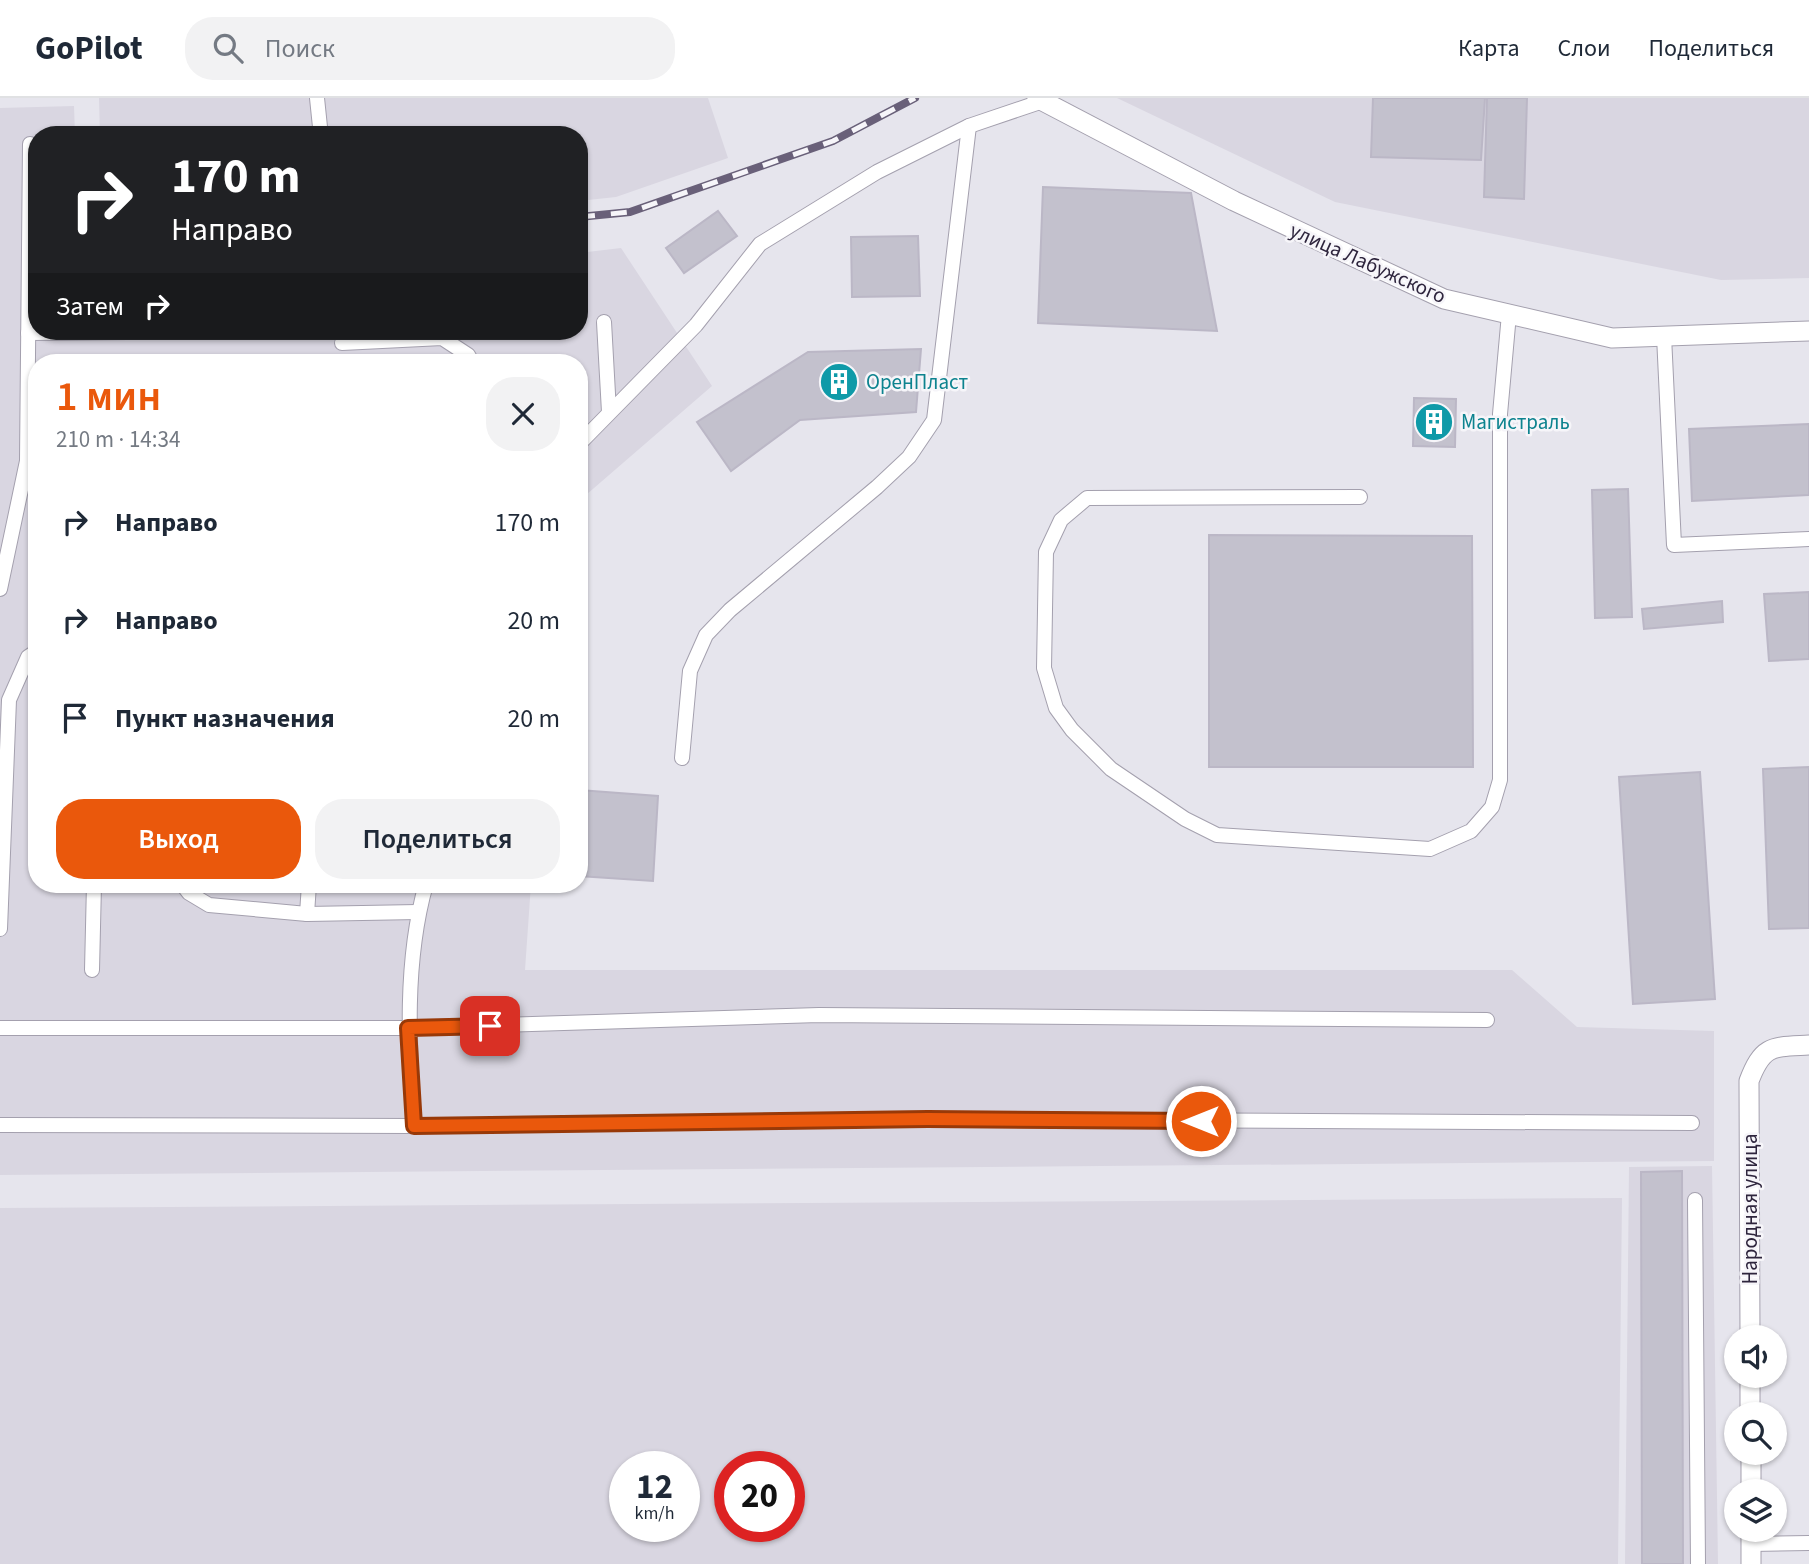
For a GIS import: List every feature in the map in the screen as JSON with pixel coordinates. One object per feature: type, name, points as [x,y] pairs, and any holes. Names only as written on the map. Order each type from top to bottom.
[{"type":"street","name":"улица Лабужского","points":[[1040,100],[1234,201],[1444,299],[1612,338],[1809,331]]},
{"type":"street","name":"Народная улица","points":[[1750,1325],[1749,1081],[1757,1060],[1772,1047],[1809,1045]]},
{"type":"street","points":[[1751,1542],[1751,1564]]},
{"type":"lane","points":[[317,98],[320,126]]},
{"type":"lane","points":[[588,434],[696,324],[760,244],[877,172],[969,126],[1040,100]]},
{"type":"lane","points":[[682,758],[690,671],[706,635],[730,610],[785,567],[909,457],[934,420],[969,126]]},
{"type":"lane","points":[[1360,497],[1087,498],[1060,520],[1046,552],[1044,668],[1056,708],[1072,730],[1111,768],[1185,819],[1217,835],[1430,849],[1471,831],[1492,807],[1500,780],[1500,414],[1508,314]]},
{"type":"lane","points":[[604,321],[609,412]]},
{"type":"lane","points":[[1664,337],[1674,545],[1809,539]]},
{"type":"lane","points":[[342,343],[402,340]]},
{"type":"lane","points":[[445,340],[466,354]]},
{"type":"lane","points":[[0,589],[28,477]]},
{"type":"lane","points":[[0,929],[9,700],[28,657]]},
{"type":"lane","points":[[92,970],[94,893]]},
{"type":"lane","points":[[189,893],[209,905],[307,914],[418,912]]},
{"type":"lane","points":[[307,914],[308,893]]},
{"type":"lane","points":[[414,1126],[408,1028],[418,912],[423,893]]},
{"type":"lane","points":[[0,1028],[408,1028],[819,1015],[1487,1020]]},
{"type":"lane","points":[[0,1125],[414,1126],[928,1119],[1692,1123]]},
{"type":"lane","points":[[1695,1200],[1698,1564]]},
{"type":"lane","points":[[1787,1541],[1809,1543]]},
{"type":"shaded area","points":[[99,98],[708,98],[728,158],[616,197],[588,200],[588,126],[100,126]]},
{"type":"shaded area","points":[[1117,98],[1809,98],[1809,278],[1721,280],[1335,202]]},
{"type":"shaded area","points":[[74,106],[75,126],[28,126],[28,340],[588,340],[588,252],[621,248],[712,386],[588,493],[588,354],[28,354],[28,893],[530,893],[525,970],[1512,970],[1577,1027],[1714,1031],[1714,1161],[0,1175],[0,108]]},
{"type":"shaded area","points":[[1712,1166],[1718,1564],[1625,1564],[1629,1167]]},
{"type":"shaded area","points":[[1622,1198],[1618,1564],[0,1564],[0,1208]]},
{"type":"building","points":[[1373,98],[1485,98],[1481,160],[1371,157]]},
{"type":"building","points":[[1487,98],[1527,98],[1524,199],[1484,197]]},
{"type":"building","points":[[1043,187],[1191,193],[1217,331],[1038,323]]},
{"type":"building","points":[[718,211],[737,236],[684,273],[666,248]]},
{"type":"building","points":[[918,236],[920,296],[852,297],[851,237]]},
{"type":"building","name":"ОренПласт","points":[[921,349],[916,412],[800,420],[731,471],[697,422],[808,352]]},
{"type":"building","name":"Магистраль","points":[[1414,398],[1456,399],[1455,447],[1413,446]]},
{"type":"building","points":[[1809,424],[1809,495],[1692,501],[1689,429]]},
{"type":"building","points":[[1628,489],[1632,617],[1595,618],[1592,490]]},
{"type":"building","points":[[1209,535],[1472,536],[1473,767],[1209,767]]},
{"type":"building","points":[[1809,592],[1809,659],[1769,661],[1764,594]]},
{"type":"building","points":[[1722,601],[1723,622],[1644,629],[1642,609]]},
{"type":"building","points":[[1809,767],[1809,928],[1769,929],[1763,769]]},
{"type":"building","points":[[1700,772],[1715,999],[1633,1004],[1619,777]]},
{"type":"building","points":[[588,791],[658,796],[653,881],[588,877]]},
{"type":"building","points":[[1682,1171],[1683,1564],[1642,1564],[1641,1172]]},
{"type":"railway","points":[[588,216],[630,212],[833,141],[915,98]]},
{"type":"place","name":"ОренПласт","points":[[839,382]]},
{"type":"place","name":"Магистраль","points":[[1434,422]]},
{"type":"route","points":[[490,1026],[408,1028],[414,1126],[928,1119],[1201,1121]]}]
